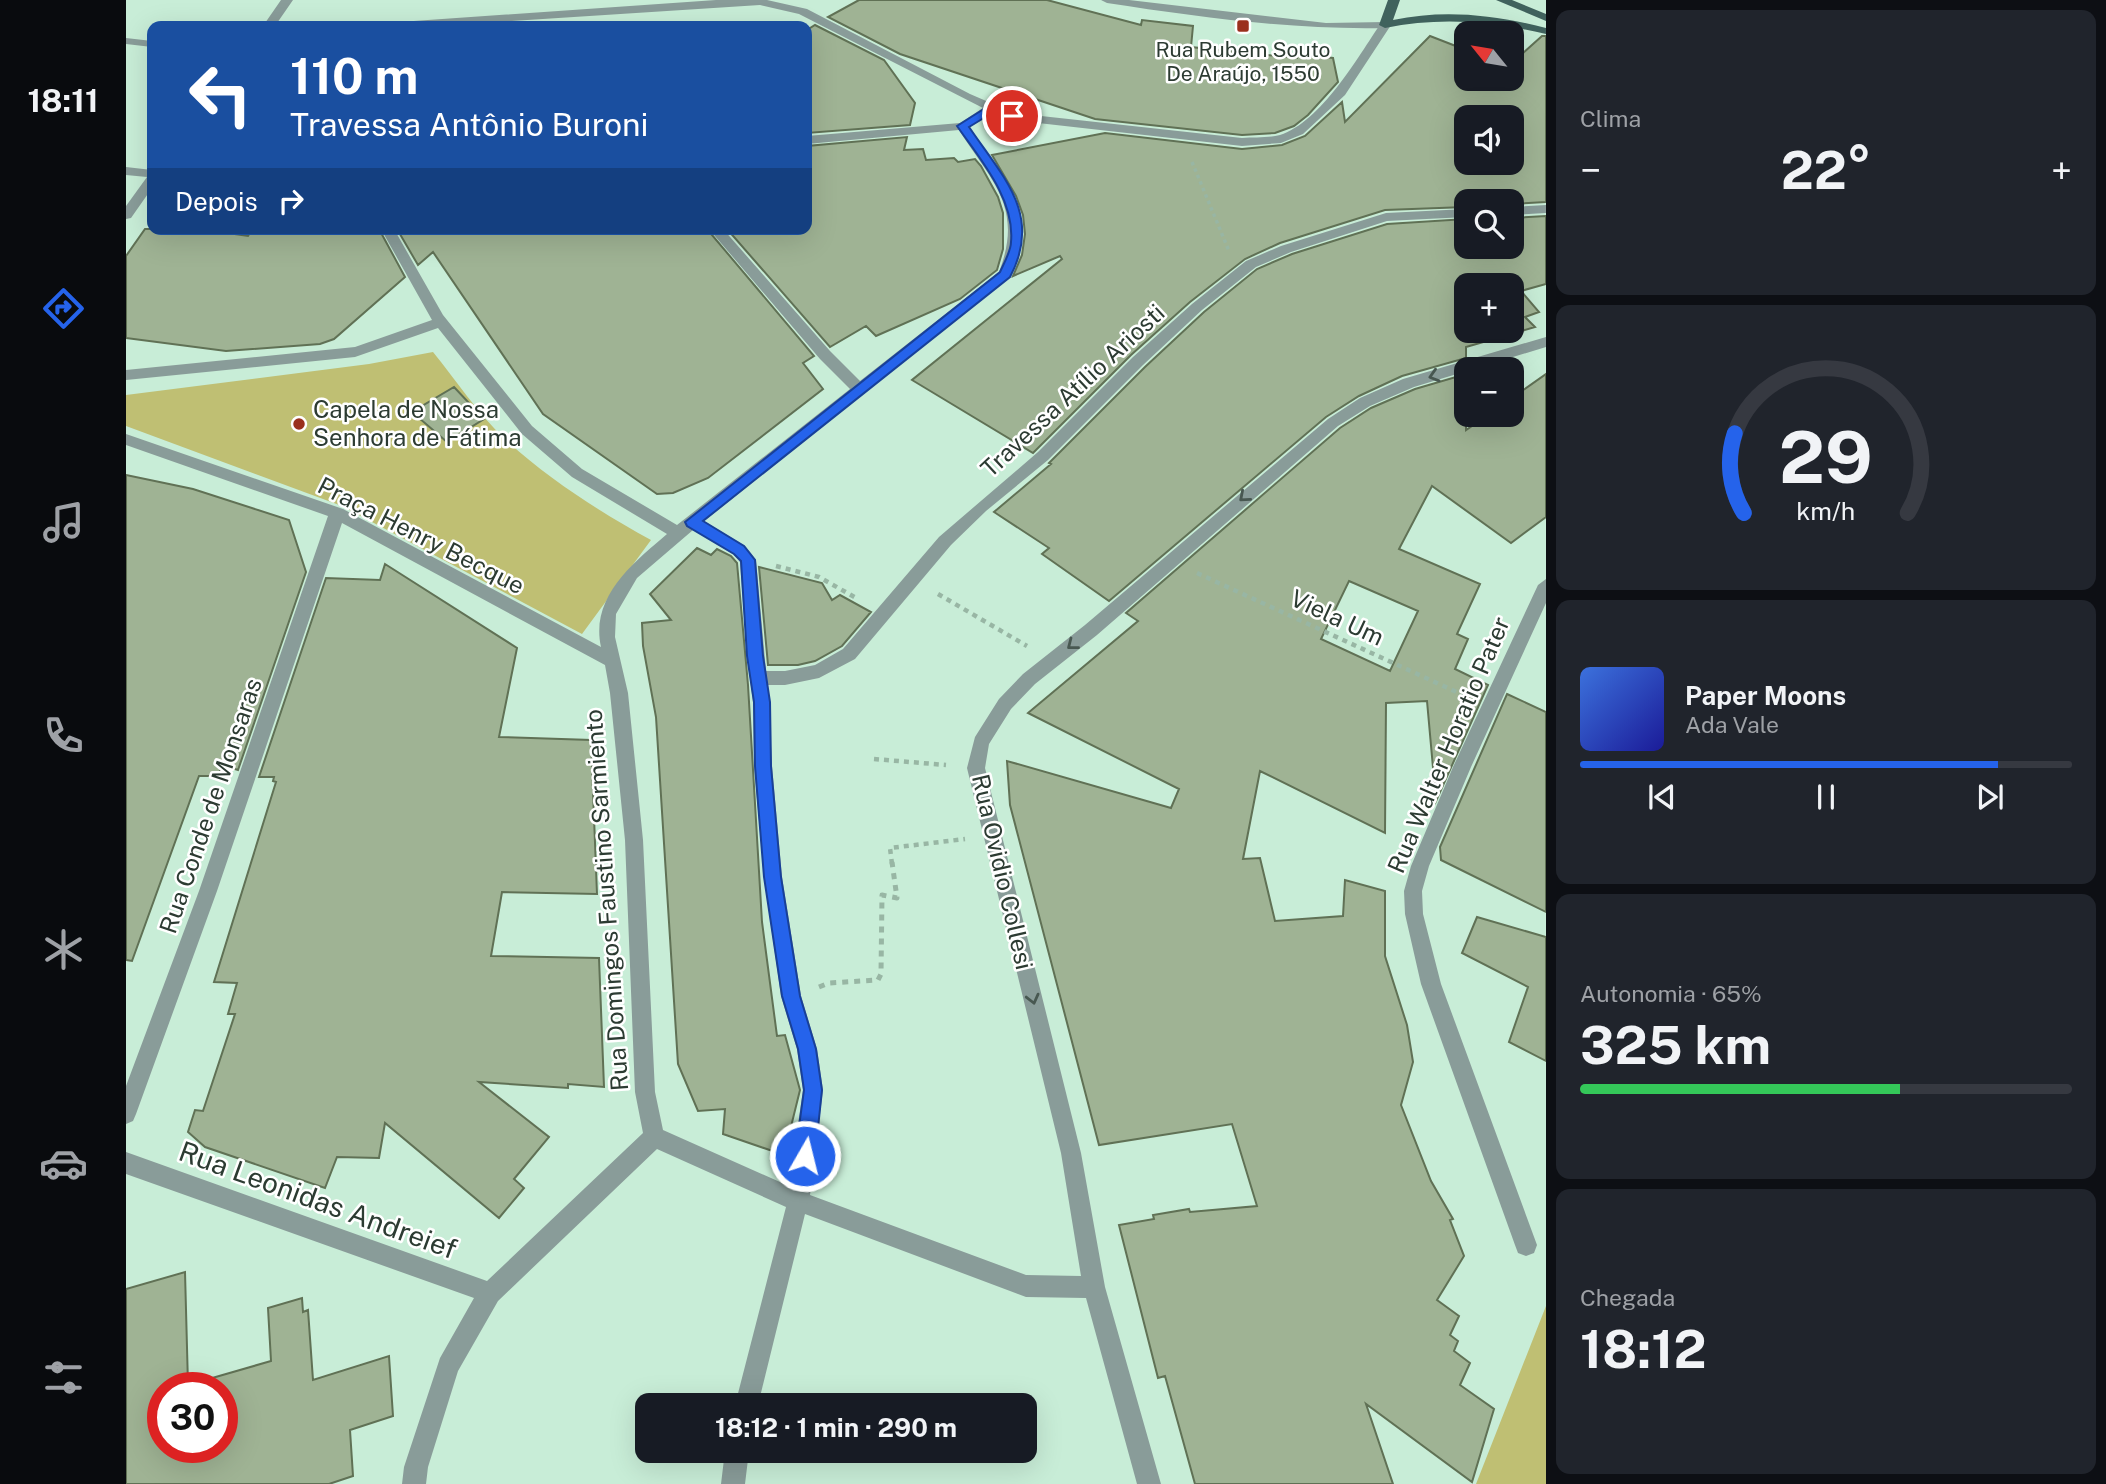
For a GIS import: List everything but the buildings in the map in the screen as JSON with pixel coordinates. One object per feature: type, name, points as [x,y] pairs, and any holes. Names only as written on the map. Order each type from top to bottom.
[{"type":"main road","points":[[1385,25],[1394,0]]},
{"type":"main road","points":[[1502,0],[1546,18]]},
{"type":"main road","points":[[1416,17],[1429,7]]},
{"type":"main road","points":[[1385,25],[1416,17],[1481,16],[1546,31]]},
{"type":"street","points":[[273,21],[287,0]]},
{"type":"street","points":[[1107,0],[1180,11],[1326,26],[1385,25]]},
{"type":"street","points":[[458,21],[722,3],[770,3],[818,18],[990,108],[1032,120],[1264,142],[1281,139],[1299,131],[1341,92],[1385,25]]},
{"type":"street","points":[[126,41],[147,43]]},
{"type":"street","points":[[812,139],[963,126],[990,108]]},
{"type":"street","name":"Rua Domingos Faustino Sarmiento","points":[[654,1137],[645,1092],[634,840],[619,693],[607,637],[608,614],[631,574],[858,388],[1005,274],[1018,243],[1010,202],[1003,186],[963,126]]},
{"type":"street","points":[[126,171],[147,176]]},
{"type":"street","points":[[126,215],[147,184]]},
{"type":"street","points":[[1524,210],[1546,209]]},
{"type":"street","name":"Travessa Atílio Ariosti","points":[[758,678],[785,678],[819,671],[849,654],[945,541],[1043,456],[1138,361],[1236,275],[1264,258],[1379,219],[1454,214]]},
{"type":"street","points":[[390,235],[441,322],[527,430],[577,472],[685,528],[739,550],[748,560],[773,877],[791,996],[807,1049],[813,1090],[798,1201],[749,1393]]},
{"type":"street","points":[[720,235],[825,355],[858,388]]},
{"type":"street","points":[[126,375],[355,352],[441,322]]},
{"type":"street","name":"Rua Ovidio Collesi","points":[[1149,1484],[1094,1287],[1071,1153],[975,768],[981,742],[1005,704],[1052,661],[1303,446],[1363,403],[1399,386],[1546,342]]},
{"type":"street","name":"Praça Henry Becque","points":[[126,439],[337,513],[610,660]]},
{"type":"street","name":"Rua Conde de Monsaras","points":[[126,1114],[208,891],[337,513]]},
{"type":"street","name":"Rua Walter Horatio Pater","points":[[1526,1245],[1431,984],[1414,914],[1413,891],[1420,866],[1489,707],[1546,585]]},
{"type":"street","points":[[414,1484],[416,1467],[448,1366],[490,1293],[654,1137],[798,1201],[1026,1286],[1094,1287]]},
{"type":"street","name":"Rua Leonidas Andreief","points":[[126,1163],[490,1293]]},
{"type":"street","points":[[733,1484],[736,1463]]},
{"type":"path","points":[[1182,136],[1226,243],[1236,275]]},
{"type":"path","points":[[748,560],[820,577],[885,613]]},
{"type":"path","name":"Viela Um","points":[[1171,560],[1489,707]]},
{"type":"path","points":[[913,579],[1052,661]]},
{"type":"path","points":[[874,760],[975,768]]},
{"type":"path","points":[[791,996],[829,983],[878,980],[881,974],[882,895],[897,898],[890,848],[993,835]]},
{"type":"shaded area","points":[[433,352],[486,419],[522,454],[575,494],[651,540],[582,634],[342,506],[126,426],[126,395],[369,364]]},
{"type":"shaded area","points":[[1546,1306],[1546,1484],[1476,1484]]},
{"type":"place","name":"Rua Rubem Souto De Araújo, 1550","points":[[1243,26]]},
{"type":"place","name":"Capela de Nossa Senhora de Fátima","points":[[299,424]]},
{"type":"route","points":[[805,1156],[813,1090],[807,1049],[791,996],[773,877],[763,766],[762,702],[755,656],[748,560],[739,550],[692,522],[1005,274],[1018,243],[1016,218],[1003,186],[963,126],[990,108],[1012,116]]}]
